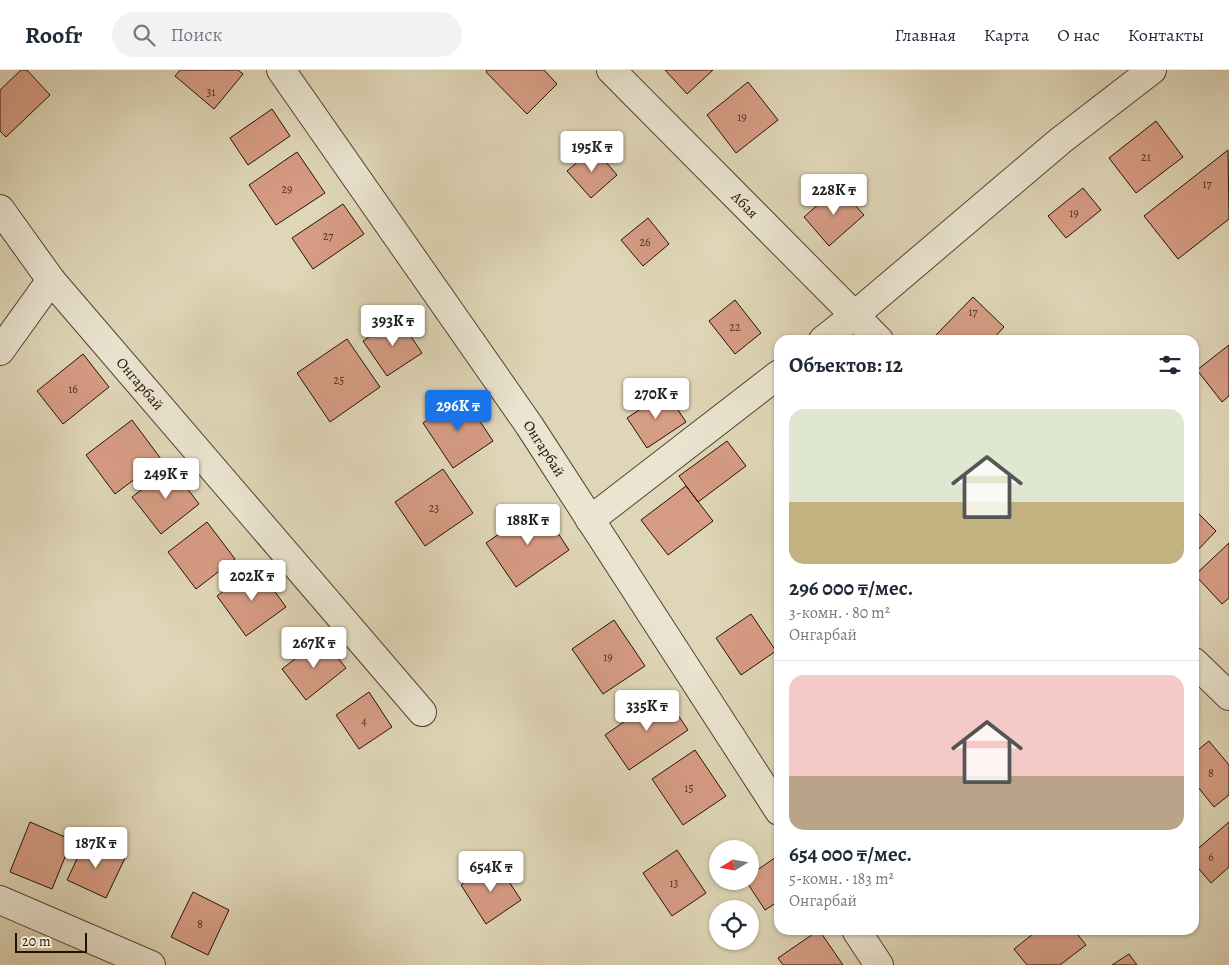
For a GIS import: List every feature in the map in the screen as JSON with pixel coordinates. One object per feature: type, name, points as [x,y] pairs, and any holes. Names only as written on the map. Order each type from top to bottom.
[{"type":"street","name":"Онгарбай","points":[[281,70],[528,425],[774,803]]},
{"type":"street","name":"Абая","points":[[611,70],[874,335]]},
{"type":"street","points":[[829,335],[855,315],[1060,142],[1152,70]]},
{"type":"street","name":"Онгарбай","points":[[0,209],[52,280],[422,712]]},
{"type":"street","points":[[0,351],[52,280]]},
{"type":"street","points":[[590,520],[774,378]]},
{"type":"street","points":[[1199,667],[1229,696]]},
{"type":"street","points":[[0,900],[151,965]]},
{"type":"street","points":[[859,935],[879,965]]},
{"type":"building","points":[[21,70],[27,70],[50,95],[6,137],[0,131],[0,90]]},
{"type":"building","points":[[180,70],[238,70],[243,74],[214,109],[175,76]]},
{"type":"building","points":[[487,70],[544,70],[557,84],[527,114],[486,72]]},
{"type":"building","points":[[665,70],[713,70],[687,94]]},
{"type":"building","points":[[748,82],[778,120],[736,153],[707,115]]},
{"type":"building","points":[[272,109],[290,136],[248,165],[230,138]]},
{"type":"building","points":[[1156,121],[1183,157],[1136,193],[1109,158]]},
{"type":"building","points":[[594,148],[617,175],[591,198],[567,171]]},
{"type":"building","points":[[1228,150],[1229,219],[1178,259],[1144,216]]},
{"type":"building","points":[[297,152],[325,193],[276,225],[249,185]]},
{"type":"building","points":[[838,187],[864,215],[829,246],[804,217]]},
{"type":"building","points":[[1083,188],[1101,210],[1066,238],[1048,216]]},
{"type":"building","points":[[343,204],[364,234],[313,269],[292,238]]},
{"type":"building","points":[[648,218],[669,244],[643,266],[621,240]]},
{"type":"building","points":[[973,297],[1004,327],[997,335],[936,335]]},
{"type":"building","points":[[735,300],[761,333],[735,354],[709,321]]},
{"type":"building","points":[[398,317],[422,353],[387,376],[363,341]]},
{"type":"building","points":[[347,339],[380,387],[330,422],[297,373]]},
{"type":"building","points":[[1229,345],[1229,396],[1222,402],[1199,373],[1199,368]]},
{"type":"building","points":[[83,354],[109,387],[63,424],[37,391]]},
{"type":"building","points":[[666,392],[686,422],[647,448],[627,418]]},
{"type":"building","points":[[463,396],[493,441],[453,468],[423,423]]},
{"type":"building","points":[[132,420],[161,459],[115,494],[86,455]]},
{"type":"building","points":[[727,441],[746,466],[698,502],[679,476]]},
{"type":"building","points":[[171,467],[199,504],[161,534],[132,497]]},
{"type":"building","points":[[443,469],[473,513],[425,546],[395,502]]},
{"type":"building","points":[[686,486],[713,521],[668,555],[641,520]]},
{"type":"building","points":[[540,506],[569,550],[516,587],[486,543]]},
{"type":"building","points":[[1199,514],[1216,531],[1199,549]]},
{"type":"building","points":[[207,522],[235,559],[196,589],[168,552]]},
{"type":"building","points":[[1229,543],[1229,598],[1222,604],[1199,579],[1199,571]]},
{"type":"building","points":[[257,567],[286,607],[246,636],[217,596]]},
{"type":"building","points":[[751,614],[774,648],[774,652],[741,675],[716,638]]},
{"type":"building","points":[[614,620],[645,666],[603,694],[572,649]]},
{"type":"building","points":[[322,638],[346,668],[306,700],[282,669]]},
{"type":"building","points":[[369,692],[392,727],[359,749],[336,715]]},
{"type":"building","points":[[664,694],[688,730],[629,770],[605,735]]},
{"type":"building","points":[[1209,741],[1229,765],[1229,795],[1214,807],[1199,788],[1199,749]]},
{"type":"building","points":[[695,750],[726,796],[683,825],[652,779]]},
{"type":"building","points":[[30,822],[72,840],[52,889],[10,872]]},
{"type":"building","points":[[1229,822],[1229,867],[1211,883],[1199,869],[1199,848]]},
{"type":"building","points":[[86,840],[125,858],[106,898],[67,880]]},
{"type":"building","points":[[677,850],[706,893],[672,916],[643,873]]},
{"type":"building","points":[[774,858],[774,904],[765,910],[752,890],[759,890],[759,869]]},
{"type":"building","points":[[496,862],[521,900],[486,924],[461,885]]},
{"type":"building","points":[[193,892],[229,910],[208,955],[171,937]]},
{"type":"building","points":[[812,935],[822,935],[843,965],[783,965],[778,958]]},
{"type":"building","points":[[1032,935],[1078,935],[1086,945],[1060,965],[1027,965],[1014,949]]},
{"type":"building","points":[[1129,954],[1137,965],[1112,965]]}]
